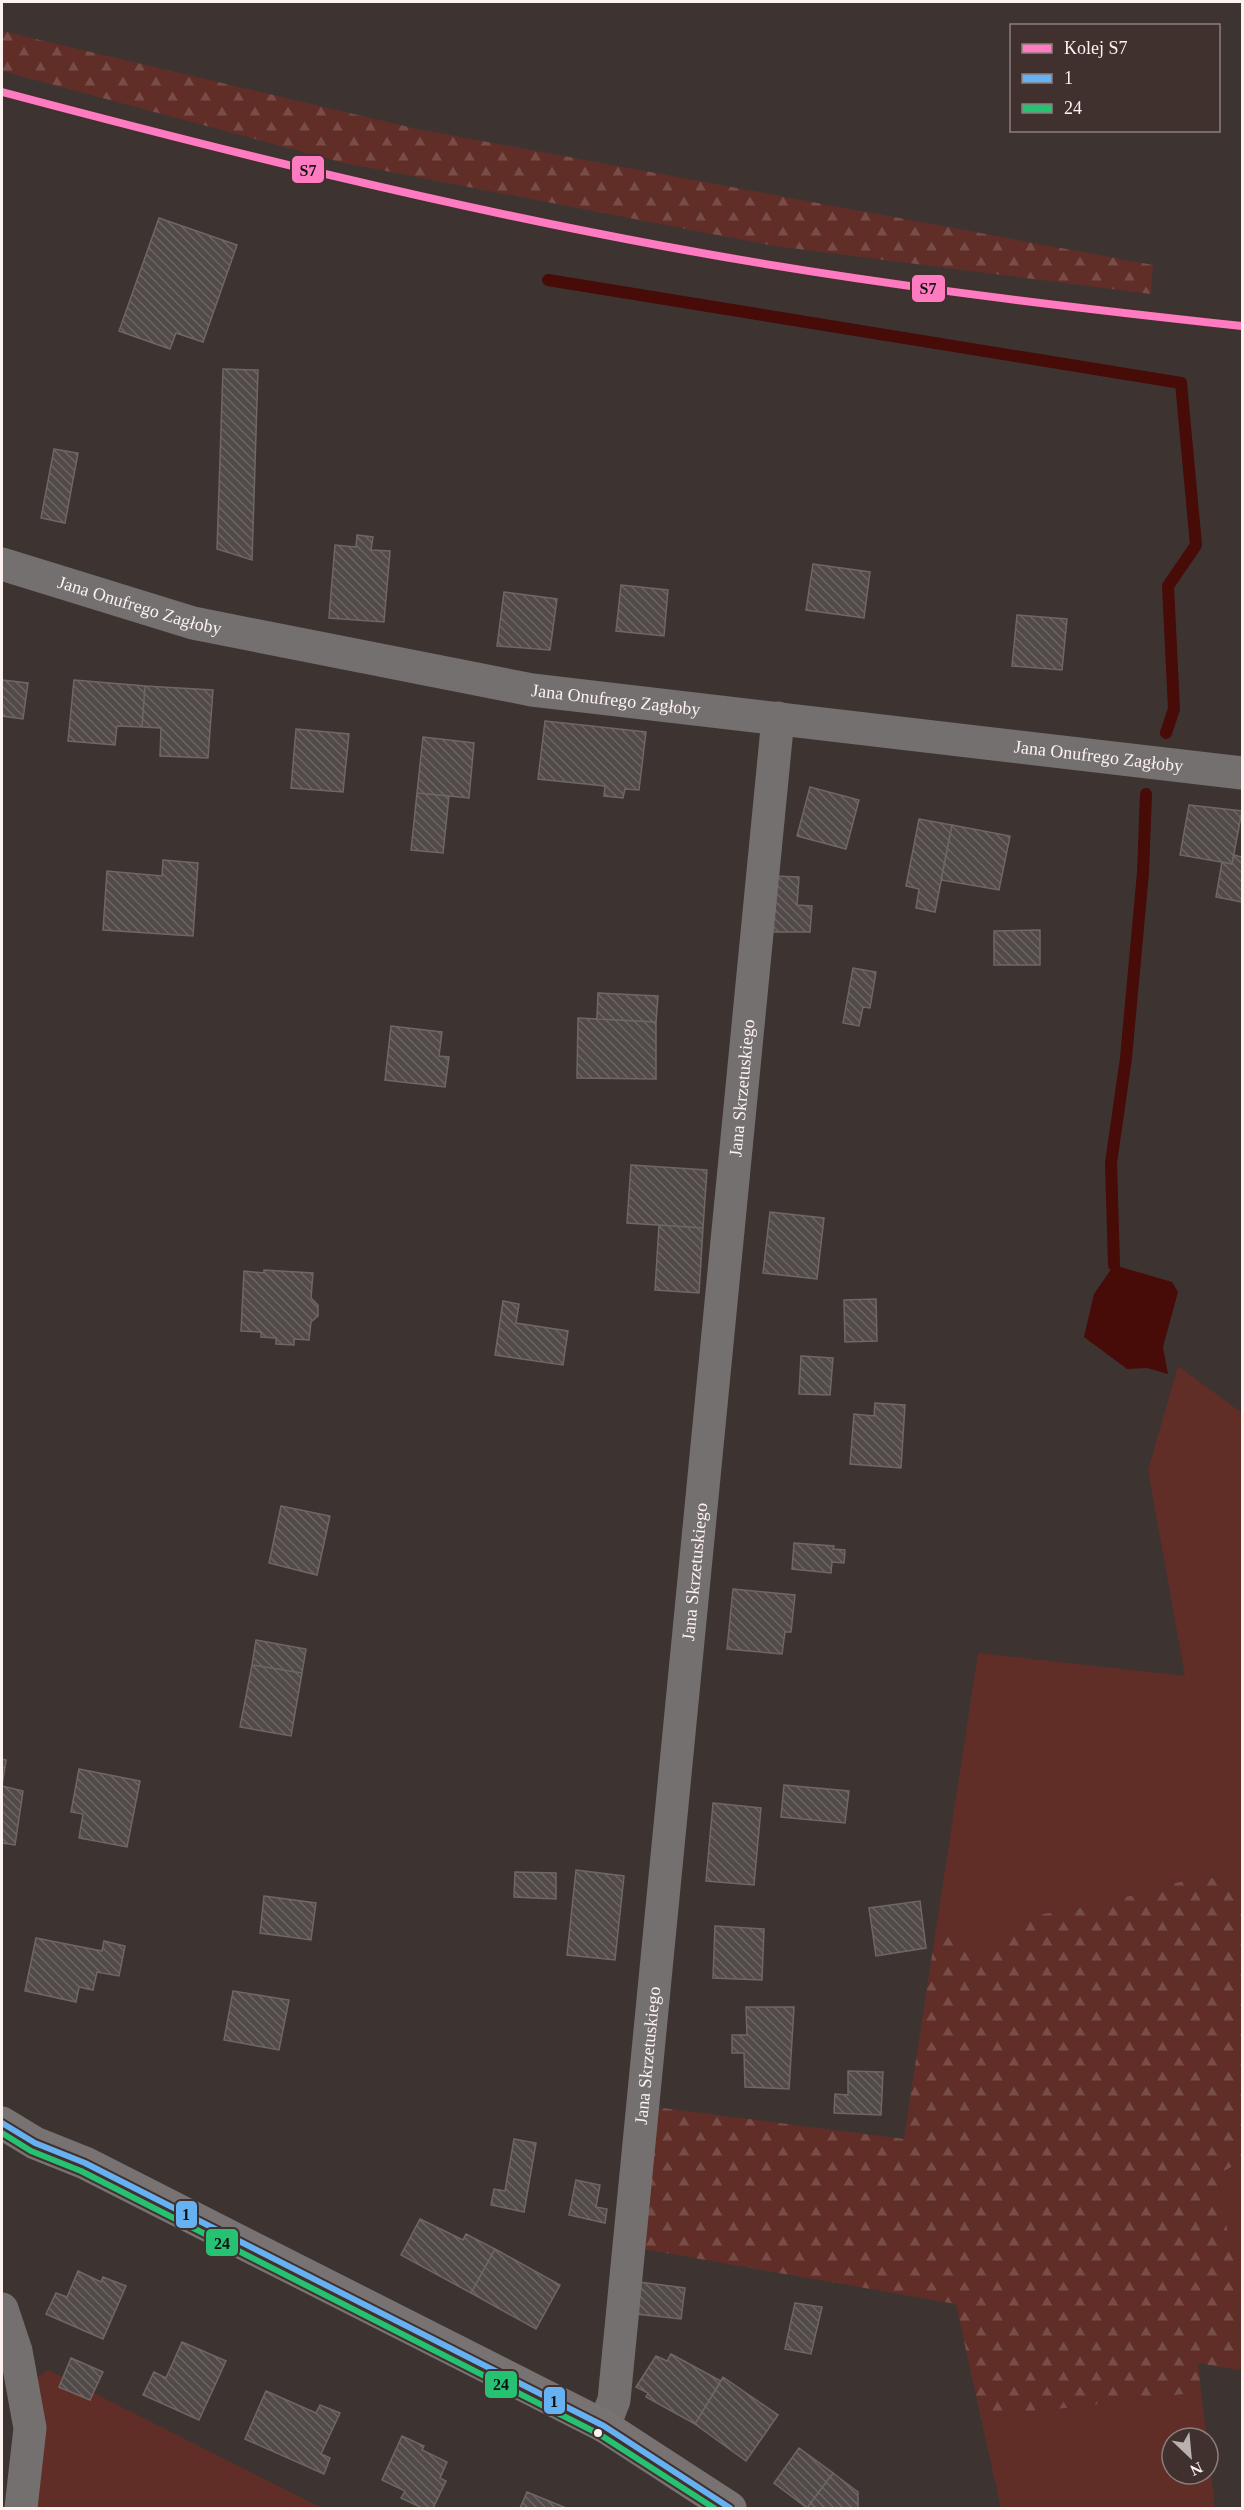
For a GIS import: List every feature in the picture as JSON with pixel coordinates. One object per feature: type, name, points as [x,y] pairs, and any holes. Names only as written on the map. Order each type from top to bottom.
[{"type":"street","name":"Jana Onufrego Zagłoby","points":[[2,564],[193,623],[532,690],[1242,773]]},
{"type":"street","name":"Jana Skrzetuskiego","points":[[604,2426],[614,2400],[778,718]]},
{"type":"street","points":[[4,2132],[85,2163],[604,2426],[715,2503]]},
{"type":"street","points":[[2,2309],[16,2351],[30,2428],[21,2508]]},
{"type":"green space","points":[[2,31],[417,129],[1153,265],[1151,294],[775,246],[344,163],[2,71]]},
{"type":"green space","points":[[1178,1366],[1242,1413],[1242,1892],[1205,1875],[1094,1906],[1025,1917],[985,1960],[936,1929],[978,1653],[1185,1676],[1148,1470]]},
{"type":"green space","points":[[1205,1875],[1242,1892],[1242,2161],[1217,2175],[1239,2291],[1238,2370],[1198,2363],[1201,2392],[981,2418],[956,2304],[643,2249],[655,2107],[904,2139],[936,1929],[985,1959],[1024,1917],[1094,1906]]},
{"type":"green space","points":[[1242,2162],[1242,2370],[1238,2370],[1239,2291],[1217,2174]]},
{"type":"green space","points":[[48,2370],[322,2508],[36,2508],[33,2380]]},
{"type":"green space","points":[[1201,2392],[1205,2426],[1160,2426],[1160,2486],[1212,2486],[1215,2508],[1001,2508],[981,2418]]},
{"type":"shaded area","points":[[1114,1265],[1172,1282],[1178,1292],[1163,1347],[1168,1374],[1147,1368],[1127,1369],[1084,1337],[1094,1294]]},
{"type":"building","points":[[159,218],[237,245],[203,342],[176,333],[170,349],[119,331]]},
{"type":"building","points":[[223,369],[258,370],[252,560],[217,549]]},
{"type":"building","points":[[54,449],[78,453],[65,523],[41,518]]},
{"type":"building","points":[[357,535],[373,537],[371,550],[390,551],[384,622],[329,618],[335,545],[356,547]]},
{"type":"building","points":[[813,564],[870,572],[864,618],[806,610]]},
{"type":"building","points":[[621,585],[668,590],[664,636],[616,631]]},
{"type":"building","points":[[504,592],[557,599],[550,650],[497,646]]},
{"type":"building","points":[[1017,615],[1067,619],[1062,670],[1012,666]]},
{"type":"building","points":[[2,680],[28,683],[23,719],[2,716]]},
{"type":"building","points":[[74,680],[145,686],[142,727],[117,726],[115,745],[68,741]]},
{"type":"building","points":[[145,686],[213,690],[208,758],[160,756],[161,728],[142,727]]},
{"type":"building","points":[[545,721],[646,732],[639,790],[625,789],[623,798],[604,796],[605,786],[538,779]]},
{"type":"building","points":[[296,729],[349,734],[343,792],[291,788]]},
{"type":"building","points":[[423,737],[474,743],[469,798],[417,793]]},
{"type":"building","points":[[810,787],[859,800],[846,849],[797,836]]},
{"type":"building","points":[[417,793],[449,796],[443,853],[411,850]]},
{"type":"building","points":[[1189,805],[1242,811],[1232,864],[1180,855]]},
{"type":"building","points":[[919,819],[952,825],[935,912],[916,908],[919,889],[906,886]]},
{"type":"building","points":[[952,825],[1010,836],[999,890],[941,880]]},
{"type":"building","points":[[1234,855],[1242,857],[1242,902],[1216,897],[1222,862],[1232,864]]},
{"type":"building","points":[[163,860],[198,863],[193,936],[103,930],[107,871],[162,876]]},
{"type":"building","points":[[773,876],[799,877],[797,905],[812,906],[810,932],[769,932]]},
{"type":"building","points":[[1040,930],[1040,965],[994,965],[994,931]]},
{"type":"building","points":[[853,968],[876,972],[870,1008],[863,1007],[859,1026],[843,1023]]},
{"type":"building","points":[[598,993],[658,996],[656,1022],[597,1019]]},
{"type":"building","points":[[578,1018],[656,1022],[656,1079],[577,1078]]},
{"type":"building","points":[[391,1026],[442,1032],[439,1056],[449,1057],[445,1087],[385,1080]]},
{"type":"building","points":[[631,1165],[707,1170],[703,1228],[627,1223]]},
{"type":"building","points":[[770,1212],[824,1218],[817,1279],[763,1273]]},
{"type":"building","points":[[659,1225],[703,1228],[699,1293],[655,1290]]},
{"type":"building","points":[[264,1270],[313,1273],[311,1298],[318,1305],[318,1316],[311,1322],[309,1340],[294,1339],[294,1345],[276,1344],[276,1338],[261,1337],[261,1332],[241,1331],[244,1271],[264,1273]]},
{"type":"building","points":[[876,1299],[877,1341],[845,1342],[844,1300]]},
{"type":"building","points":[[503,1301],[519,1304],[516,1323],[568,1331],[563,1365],[495,1355]]},
{"type":"building","points":[[801,1356],[833,1358],[830,1395],[799,1394]]},
{"type":"building","points":[[875,1403],[905,1405],[901,1468],[850,1464],[854,1414],[874,1416]]},
{"type":"building","points":[[281,1506],[330,1516],[317,1575],[269,1563]]},
{"type":"building","points":[[794,1543],[834,1546],[833,1549],[845,1550],[844,1563],[832,1562],[831,1573],[792,1569]]},
{"type":"building","points":[[733,1589],[795,1595],[791,1632],[785,1632],[782,1654],[727,1649]]},
{"type":"building","points":[[256,1640],[306,1649],[302,1673],[252,1665]]},
{"type":"building","points":[[252,1665],[302,1673],[291,1736],[240,1727]]},
{"type":"building","points":[[2,1759],[6,1760],[2,1786]]},
{"type":"building","points":[[79,1769],[140,1781],[127,1847],[79,1838],[83,1814],[71,1812]]},
{"type":"building","points":[[784,1785],[849,1791],[845,1823],[781,1817]]},
{"type":"building","points":[[2,1786],[23,1791],[15,1845],[2,1843]]},
{"type":"building","points":[[713,1803],[761,1808],[754,1885],[706,1881]]},
{"type":"building","points":[[576,1870],[624,1876],[615,1960],[567,1955]]},
{"type":"building","points":[[515,1872],[556,1873],[556,1899],[514,1897]]},
{"type":"building","points":[[264,1896],[316,1903],[311,1940],[260,1933]]},
{"type":"building","points":[[920,1901],[926,1948],[876,1956],[869,1908]]},
{"type":"building","points":[[715,1926],[764,1929],[762,1980],[713,1978]]},
{"type":"building","points":[[36,1938],[102,1951],[104,1941],[125,1946],[119,1976],[97,1972],[93,1990],[79,1987],[76,2002],[25,1991]]},
{"type":"building","points":[[233,1991],[289,2000],[279,2050],[224,2040]]},
{"type":"building","points":[[746,2007],[794,2007],[789,2089],[745,2087],[744,2053],[732,2053],[732,2035],[747,2035]]},
{"type":"building","points":[[848,2071],[883,2072],[881,2115],[834,2113],[835,2094],[848,2095]]},
{"type":"building","points":[[514,2139],[536,2143],[524,2212],[491,2205],[494,2189],[505,2191]]},
{"type":"building","points":[[576,2180],[600,2185],[596,2207],[607,2209],[605,2223],[569,2215]]},
{"type":"building","points":[[420,2219],[463,2240],[466,2234],[495,2249],[471,2293],[401,2255]]},
{"type":"building","points":[[495,2249],[560,2285],[536,2329],[471,2293]]},
{"type":"building","points":[[78,2271],[101,2282],[103,2277],[126,2286],[103,2339],[46,2314],[56,2293],[67,2297]]},
{"type":"building","points":[[639,2282],[685,2288],[681,2319],[636,2314]]},
{"type":"building","points":[[795,2303],[822,2307],[811,2354],[785,2349]]},
{"type":"building","points":[[182,2342],[226,2361],[199,2420],[143,2395],[154,2372],[166,2378]]},
{"type":"building","points":[[671,2354],[721,2381],[695,2424],[646,2397],[648,2393],[636,2387],[656,2356],[667,2361]]},
{"type":"building","points":[[71,2358],[103,2372],[90,2400],[59,2387]]},
{"type":"building","points":[[723,2377],[778,2415],[746,2461],[695,2424]]},
{"type":"building","points":[[266,2391],[316,2413],[320,2405],[340,2413],[321,2454],[330,2458],[324,2474],[245,2439]]},
{"type":"building","points":[[402,2436],[424,2446],[422,2450],[447,2462],[440,2478],[446,2481],[433,2508],[422,2508],[401,2498],[405,2491],[382,2480]]},
{"type":"building","points":[[799,2448],[833,2473],[807,2508],[774,2483]]},
{"type":"building","points":[[833,2473],[858,2492],[858,2508],[807,2508]]},
{"type":"building","points":[[527,2492],[566,2508],[520,2508]]},
{"type":"waterway","points":[[548,280],[1181,383],[1196,545],[1168,586],[1174,709],[1166,733]]},
{"type":"waterway","points":[[1114,1265],[1111,1163],[1126,1058],[1143,873],[1146,794]]},
{"type":"rail line","name":"S7","points":[[2,92],[166,135],[414,195],[663,246],[807,271],[952,292],[1242,326]]},
{"type":"transit line","name":"1","points":[[2,2123],[35,2143],[85,2163],[604,2426],[730,2508]]},
{"type":"transit line","name":"24","points":[[2,2133],[31,2151],[81,2171],[599,2434],[714,2508]]}]
